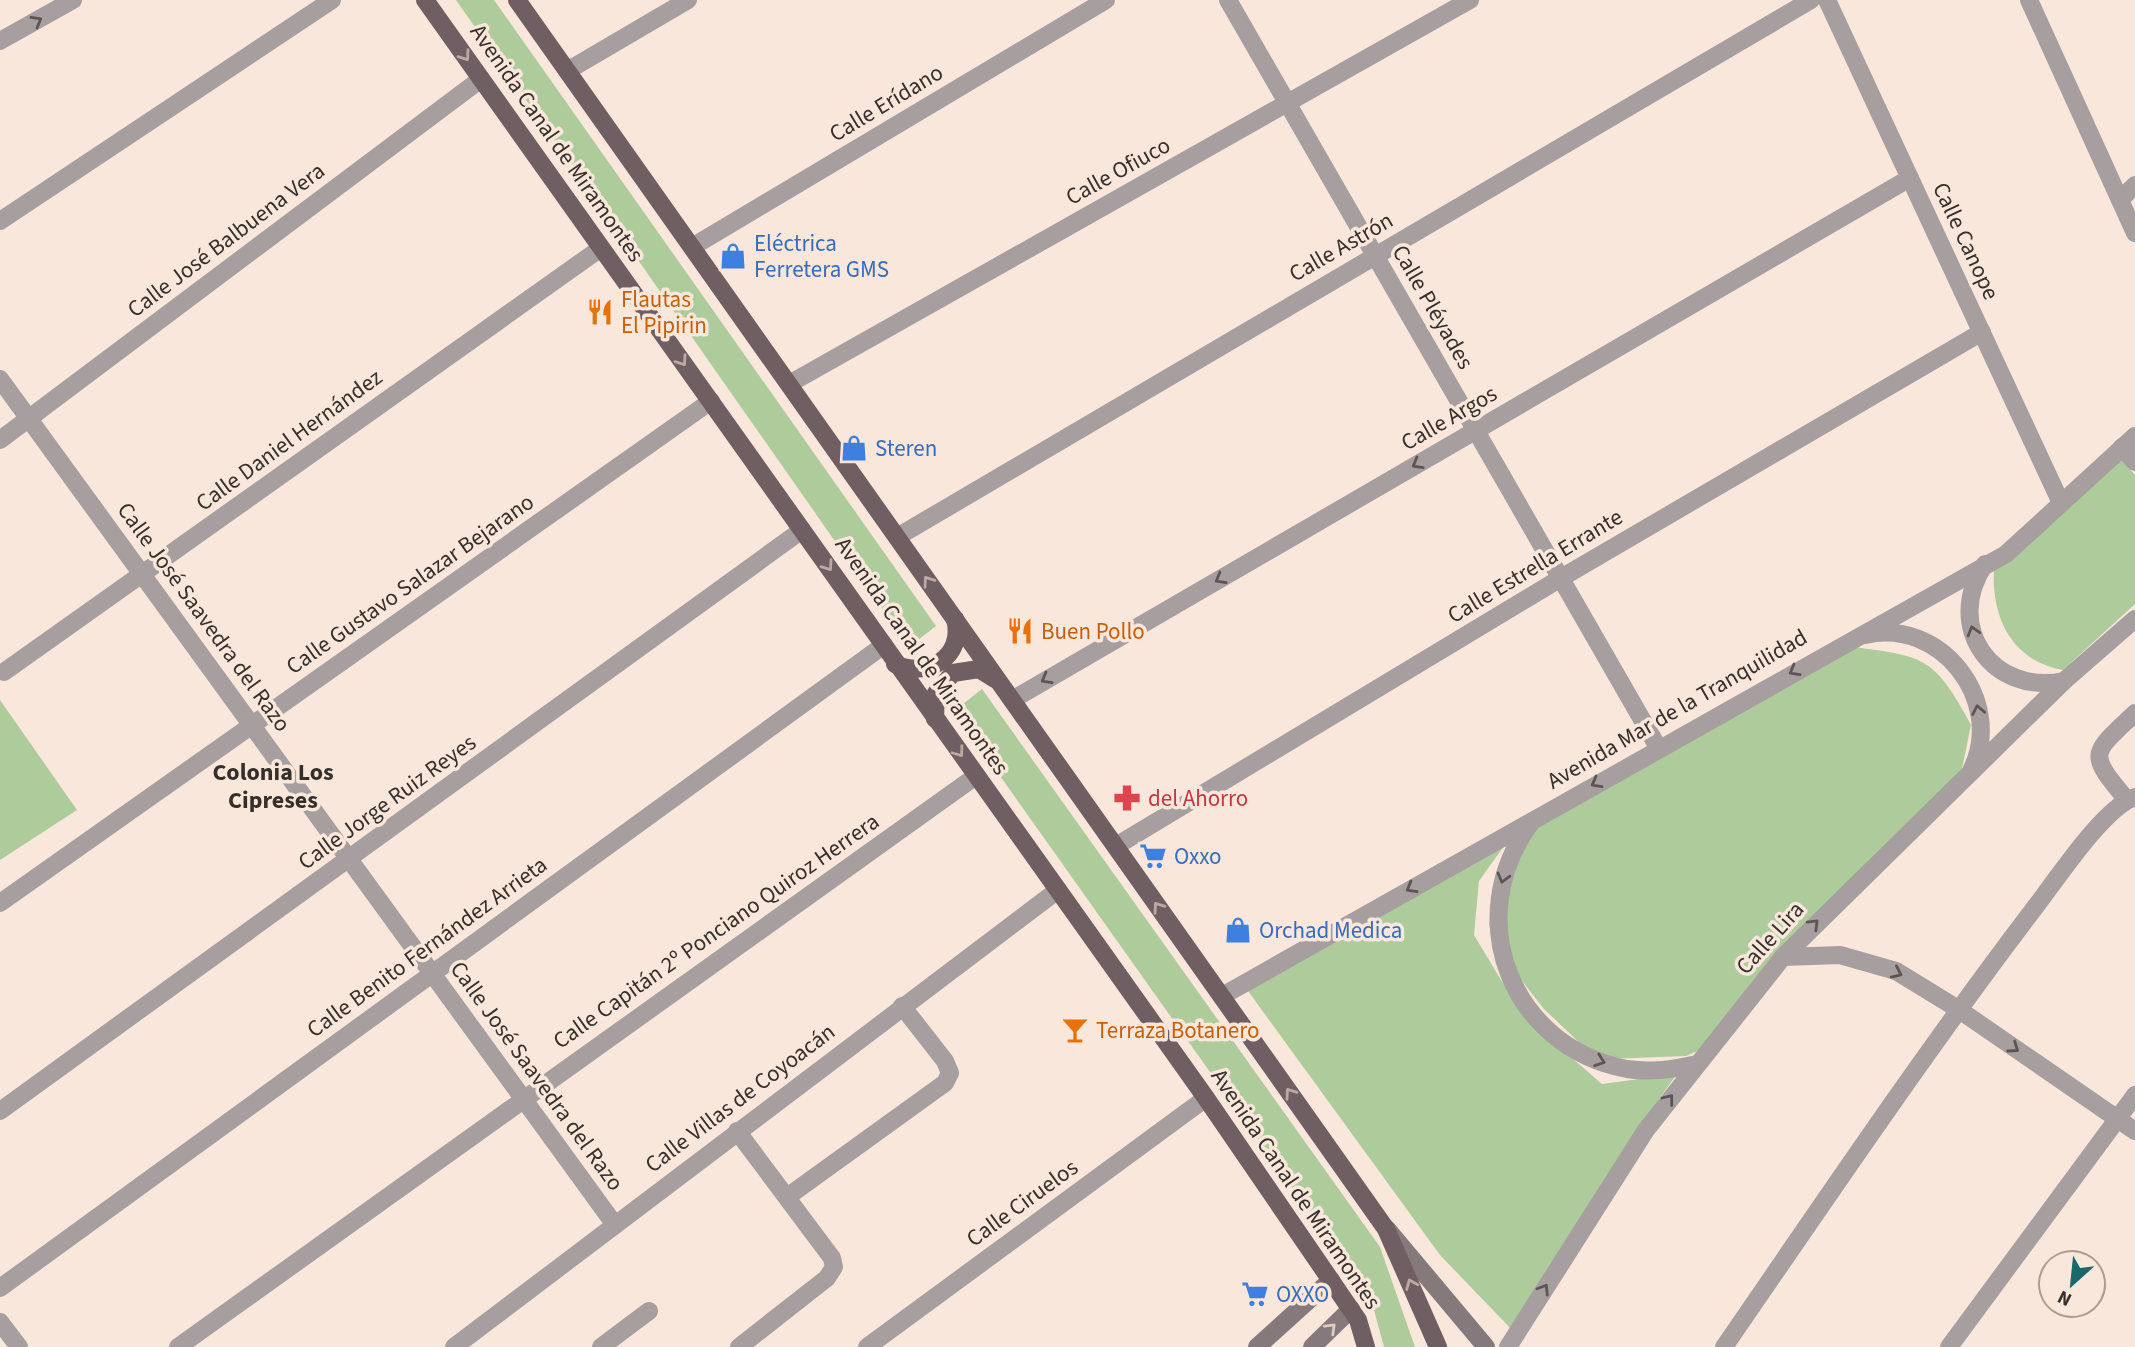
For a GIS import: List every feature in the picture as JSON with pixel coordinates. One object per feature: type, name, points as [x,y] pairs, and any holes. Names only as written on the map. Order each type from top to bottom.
[{"type":"main road","name":"Avenida Canal de Miramontes","points":[[425,0],[1206,1098],[1351,1309],[1358,1320],[1366,1347]]},
{"type":"main road","name":"Avenida Canal de Miramontes","points":[[517,0],[1386,1229],[1438,1347]]},
{"type":"main road","points":[[895,664],[919,671],[942,662],[956,642],[958,629],[954,618]]},
{"type":"main road","points":[[935,719],[936,693],[953,673],[979,669],[1000,683]]},
{"type":"street","points":[[0,41],[73,0]]},
{"type":"street","points":[[0,221],[332,0]]},
{"type":"street","points":[[567,71],[688,0]]},
{"type":"street","name":"Calle Erídano","points":[[692,247],[1105,0]]},
{"type":"street","name":"Calle Pléyades","points":[[1228,0],[1659,748]]},
{"type":"street","name":"Calle Ofiuco","points":[[789,384],[1470,0]]},
{"type":"street","name":"Calle Astrón","points":[[897,537],[1811,0]]},
{"type":"street","name":"Calle Canope","points":[[1827,0],[2061,503]]},
{"type":"street","points":[[2029,0],[2135,233]]},
{"type":"street","name":"Calle José Balbuena Vera","points":[[0,439],[481,79]]},
{"type":"street","name":"Calle Argos","points":[[1012,700],[1910,178]]},
{"type":"street","points":[[2120,200],[2135,185]]},
{"type":"street","name":"Calle Daniel Hernández","points":[[4,672],[601,247]]},
{"type":"street","name":"Calle Estrella Errante","points":[[1116,846],[1561,578],[1982,332]]},
{"type":"street","name":"Calle José Saavedra del Razo","points":[[0,379],[615,1224]]},
{"type":"street","name":"Calle Gustavo Salazar Bejarano","points":[[0,903],[711,401]]},
{"type":"street","points":[[2128,441],[2135,462]]},
{"type":"street","name":"Avenida Mar de la Tranquilidad","points":[[1222,996],[1853,637],[2006,554],[2128,441]]},
{"type":"street","name":"Calle Jorge Ruiz Reyes","points":[[0,1111],[802,530]]},
{"type":"street","points":[[1985,564],[1976,577],[1968,606],[1973,636],[1980,650],[2002,673],[2017,680],[2032,684],[2064,681]]},
{"type":"street","name":"Calle Lira","points":[[1508,1347],[1646,1130],[1783,957],[2064,681],[2135,619]]},
{"type":"street","points":[[1853,637],[1886,632],[1919,639],[1948,656],[1959,668],[1969,681],[1980,712],[1979,745],[1969,776]]},
{"type":"street","name":"Calle Benito Fernández Arrieta","points":[[0,1288],[884,645]]},
{"type":"street","points":[[1724,1347],[1958,1009],[2094,831],[2131,799],[2099,766],[2097,755],[2103,744],[2135,713]]},
{"type":"street","name":"Calle Capitán 2º Ponciano Quiroz Herrera","points":[[178,1347],[522,1098],[976,776]]},
{"type":"street","points":[[1534,818],[1511,854],[1499,895],[1497,916],[1503,958],[1521,998],[1534,1016],[1558,1039],[1587,1056],[1608,1064],[1653,1071],[1697,1064]]},
{"type":"street","name":"Calle Villas de Coyoacán","points":[[454,1347],[1058,890]]},
{"type":"street","points":[[1783,957],[1840,955],[1896,971],[1958,1009],[2135,1131]]},
{"type":"street","points":[[787,1197],[945,1083],[950,1073],[945,1061],[902,1006]]},
{"type":"street","points":[[1950,1347],[2135,1095]]},
{"type":"street","name":"Calle Ciruelos","points":[[867,1347],[1206,1098]]},
{"type":"street","points":[[737,1131],[832,1258],[834,1267],[827,1278],[739,1347]]},
{"type":"street","points":[[1386,1229],[1486,1347]]},
{"type":"street","points":[[1257,1347],[1331,1280]]},
{"type":"street","points":[[1312,1347],[1351,1309]]},
{"type":"street","points":[[601,1347],[649,1311]]},
{"type":"street","points":[[0,1322],[19,1347]]},
{"type":"green space","points":[[456,0],[494,0],[936,626],[909,647]]},
{"type":"green space","points":[[2121,459],[2135,475],[2135,604],[2063,670],[2045,665],[2030,657],[2008,635],[1996,604],[1994,569]]},
{"type":"green space","points":[[1853,647],[1913,658],[1926,665],[1948,686],[1971,725],[1962,769],[1702,1049],[1686,1056],[1607,1059],[1585,1048],[1544,1009],[1493,944],[1489,924],[1498,882],[1540,822]]},
{"type":"green space","points":[[982,689],[1380,1247],[1415,1347],[1384,1347],[1371,1299],[954,711]]},
{"type":"green space","points":[[0,700],[77,810],[0,860]]},
{"type":"green space","points":[[1509,839],[1479,881],[1474,935],[1501,980],[1536,1027],[1602,1084],[1677,1074],[1633,1135],[1514,1332],[1440,1255],[1248,991]]},
{"type":"place","name":"Eléctrica Ferretera GMS","points":[[733,256]]},
{"type":"place","name":"Flautas El Pipirin","points":[[600,312]]},
{"type":"place","name":"Steren","points":[[854,448]]},
{"type":"place","name":"Buen Pollo","points":[[1020,631]]},
{"type":"place","name":"del Ahorro","points":[[1127,798]]},
{"type":"place","name":"Oxxo","points":[[1153,856]]},
{"type":"place","name":"Orchad Medica","points":[[1238,930]]},
{"type":"place","name":"Terraza Botanero","points":[[1075,1030]]},
{"type":"place","name":"OXXO","points":[[1255,1294]]},
{"type":"district","name":"Colonia Los Cipreses","points":[[273,786]]}]
